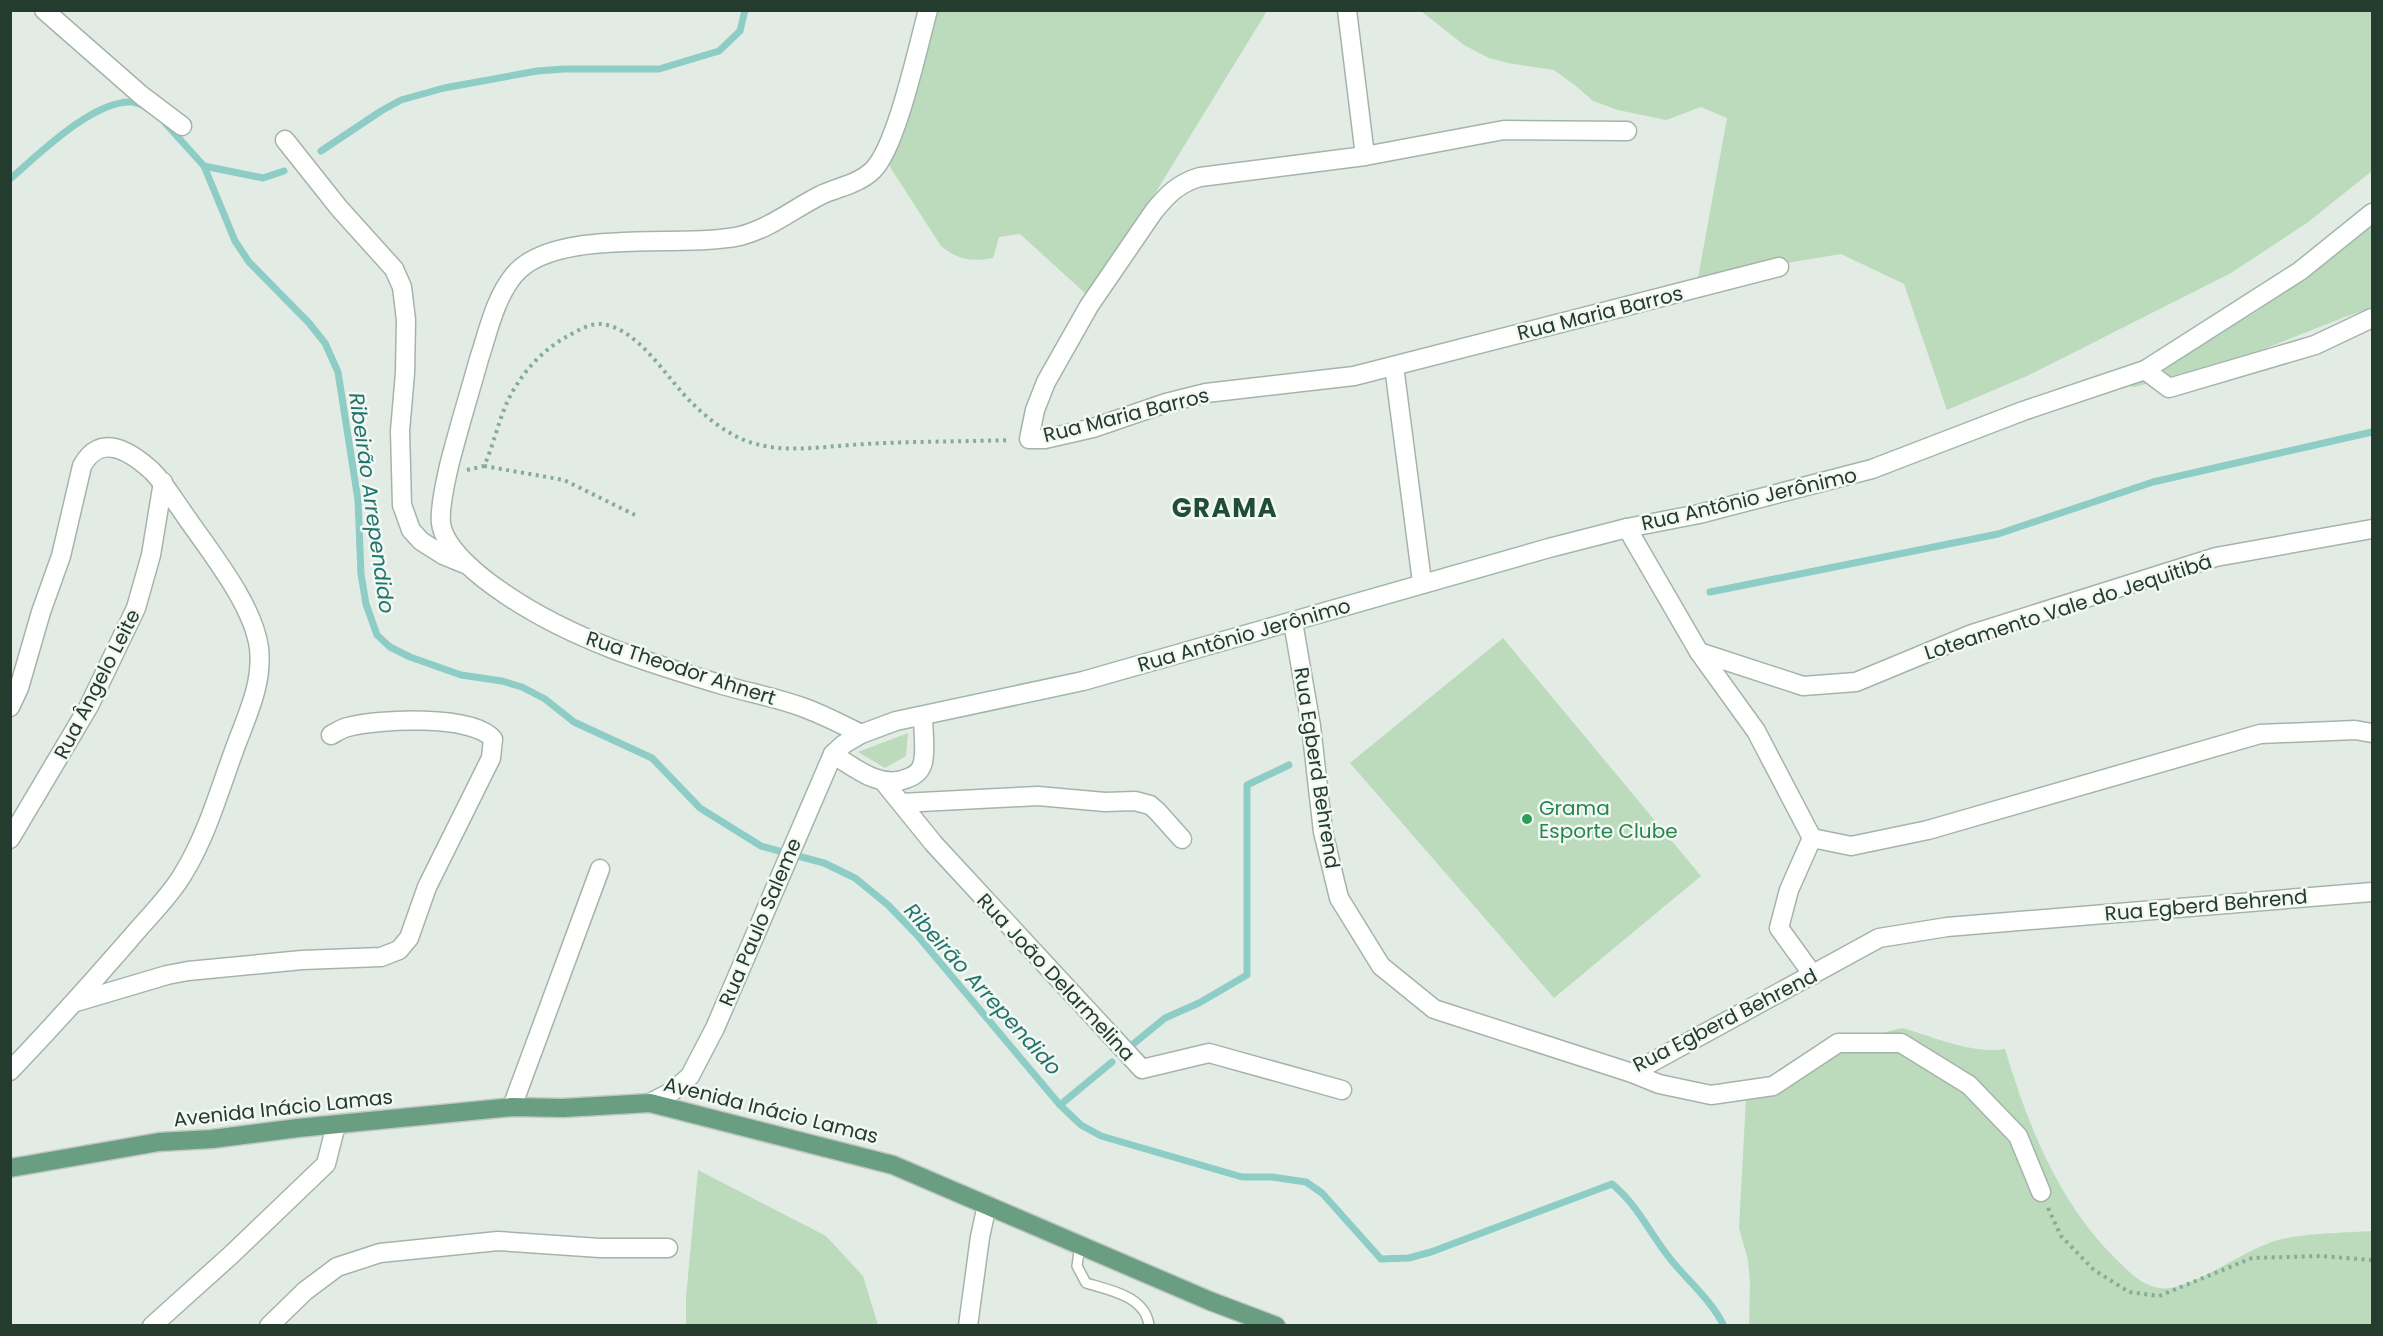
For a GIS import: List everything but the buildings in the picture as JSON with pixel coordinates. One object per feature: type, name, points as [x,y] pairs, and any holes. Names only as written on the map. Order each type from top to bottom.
[{"type":"main road","name":"Avenida Inácio Lamas","points":[[10,1168],[159,1143],[512,1107],[563,1108],[650,1103],[893,1165],[1210,1301],[1276,1326]]},
{"type":"street","points":[[44,10],[141,95],[182,126]]},
{"type":"street","name":"Rua Theodor Ahnert","points":[[861,734],[800,706],[729,687],[596,644],[540,617],[503,593],[470,566],[445,537],[440,522],[448,469],[496,311],[510,279],[526,264],[552,253],[587,246],[632,241],[688,241],[738,236],[768,226],[821,194],[848,185],[868,174],[877,165],[893,131],[928,10]]},
{"type":"street","points":[[1347,10],[1365,156]]},
{"type":"street","name":"Rua Maria Barros","points":[[1627,131],[1504,130],[1365,156],[1200,177],[1186,181],[1165,197],[1089,306],[1046,382],[1035,410],[1029,439],[1045,439],[1093,428],[1166,403],[1206,393],[1354,376],[1779,267]]},
{"type":"street","points":[[285,140],[339,208],[394,269],[402,287],[406,320],[405,373],[400,431],[402,505],[411,530],[421,541],[443,555],[470,566]]},
{"type":"street","name":"Rua Antônio Jerônimo","points":[[861,734],[896,721],[1083,681],[1259,629],[1293,622],[1422,582],[1627,528],[1699,514],[1872,470],[2023,411],[2145,370],[2300,271],[2373,213]]},
{"type":"street","points":[[2145,370],[2169,388],[2315,345],[2373,318]]},
{"type":"street","points":[[1394,366],[1422,582]]},
{"type":"street","points":[[10,707],[62,556],[82,466],[94,450],[120,449],[146,465],[163,482],[231,585],[251,619],[259,646],[259,676],[217,800],[184,873],[168,895],[76,1002],[10,1071]]},
{"type":"street","name":"Rua Ângelo Leite","points":[[10,839],[89,706],[136,608],[151,555],[163,482]]},
{"type":"street","name":"Rua Antônio Jerônimo","points":[[1627,528],[1700,652],[1756,731],[1812,838]]},
{"type":"street","name":"Loteamento Vale do Jequitibá","points":[[1700,652],[1803,686],[1856,682],[1972,634],[2216,557],[2373,530]]},
{"type":"street","name":"Rua Egberd Behrend","points":[[1293,622],[1311,726],[1323,832],[1339,898],[1381,966],[1434,1009],[1632,1073],[1879,938],[1947,927],[2373,892]]},
{"type":"street","points":[[861,734],[833,754],[872,777],[883,781],[899,782],[919,772],[924,755],[923,716]]},
{"type":"street","points":[[76,1002],[177,973],[302,960],[381,957],[394,953],[406,944],[416,923],[427,887],[490,758],[493,739],[484,730],[448,722],[421,720],[363,724],[345,728],[331,735]]},
{"type":"street","points":[[1813,975],[1779,928],[1789,890],[1812,838],[1851,846],[1928,830],[2260,734],[2355,730],[2373,733]]},
{"type":"street","name":"Rua Paulo Saleme","points":[[650,1103],[673,1091],[690,1076],[715,1028],[833,754]]},
{"type":"street","name":"Rua João Delarmelina","points":[[883,781],[941,852],[1142,1069],[1209,1053],[1342,1090]]},
{"type":"street","points":[[901,803],[1038,796],[1105,802],[1142,802],[1157,811],[1182,839]]},
{"type":"street","points":[[512,1107],[600,869]]},
{"type":"street","points":[[1632,1073],[1659,1084],[1711,1095],[1773,1086],[1838,1043],[1901,1043],[1969,1085],[2018,1136],[2041,1192]]},
{"type":"street","points":[[152,1326],[231,1255],[326,1164],[336,1125]]},
{"type":"street","points":[[968,1326],[980,1237],[987,1205]]},
{"type":"street","points":[[269,1326],[305,1291],[337,1266],[380,1253],[498,1240],[600,1248],[668,1248]]},
{"type":"lane","points":[[1080,1245],[1077,1266],[1086,1283],[1135,1300],[1148,1318],[1149,1326]]},
{"type":"path","points":[[483,466],[494,445],[503,414],[515,387],[529,369],[560,340],[600,324],[631,337],[659,365],[691,403],[730,432],[750,442],[794,450],[812,450],[852,445],[1029,439]]},
{"type":"path","points":[[448,469],[473,470],[483,466],[564,480],[635,515]]},
{"type":"path","points":[[2041,1192],[2061,1236],[2094,1270],[2129,1292],[2159,1296],[2252,1258],[2321,1256],[2373,1260]]},
{"type":"green space","points":[[928,11],[1267,11],[1092,296],[1086,294],[1020,234],[999,237],[993,258],[966,259],[947,251],[941,246],[892,170],[886,159]]},
{"type":"green space","points":[[1421,11],[2372,11],[2372,171],[2307,223],[2231,273],[2029,375],[1947,410],[1904,284],[1841,254],[1698,278],[1727,118],[1701,107],[1666,120],[1618,110],[1593,101],[1554,70],[1489,58],[1464,45]]},
{"type":"green space","points":[[2372,217],[2372,308],[2256,352],[2135,387],[2115,384],[2204,341],[2256,312]]},
{"type":"green space","name":"Grama Esporte Clube","points":[[1503,638],[1701,876],[1554,998],[1350,763]]},
{"type":"green space","points":[[908,733],[906,756],[885,768],[858,752]]},
{"type":"green space","points":[[1902,1028],[1966,1047],[2005,1049],[2024,1107],[2048,1163],[2063,1190],[2098,1240],[2124,1267],[2148,1285],[2170,1288],[2182,1285],[2257,1248],[2279,1240],[2319,1234],[2372,1231],[2372,1325],[1749,1325],[1748,1260],[1739,1228],[1746,1098],[1861,1040]]},
{"type":"green space","points":[[698,1170],[826,1236],[863,1276],[878,1325],[686,1325],[686,1297]]},
{"type":"waterway","points":[[321,151],[401,100],[444,88],[537,71],[659,69],[719,51],[740,31],[745,10]]},
{"type":"waterway","name":"Ribeirão Arrependido","points":[[10,179],[66,131],[100,110],[116,104],[131,102],[144,106]]},
{"type":"waterway","name":"Ribeirão Arrependido","points":[[166,124],[204,166],[235,241],[249,262],[309,323],[325,343],[338,372],[358,500],[361,574],[366,604],[377,635],[390,647],[410,657],[461,675],[502,681],[522,687],[545,699],[574,722],[652,758],[700,808],[761,846],[824,863],[855,878],[888,905],[917,935],[1060,1105],[1081,1125],[1101,1136],[1242,1177],[1272,1177],[1306,1182],[1322,1193],[1381,1259],[1409,1258],[1431,1252],[1612,1184],[1637,1211],[1664,1251],[1707,1300],[1724,1326]]},
{"type":"waterway","points":[[204,166],[263,178],[284,171]]},
{"type":"waterway","points":[[1710,592],[1998,534],[2153,482],[2372,432]]},
{"type":"waterway","points":[[1132,1045],[1165,1018],[1199,1003],[1247,975],[1247,785],[1289,765]]},
{"type":"waterway","points":[[1060,1105],[1112,1062]]},
{"type":"place","name":"Grama Esporte Clube","points":[[1527,819]]},
{"type":"district","name":"GRAMA","points":[[1225,508]]}]
